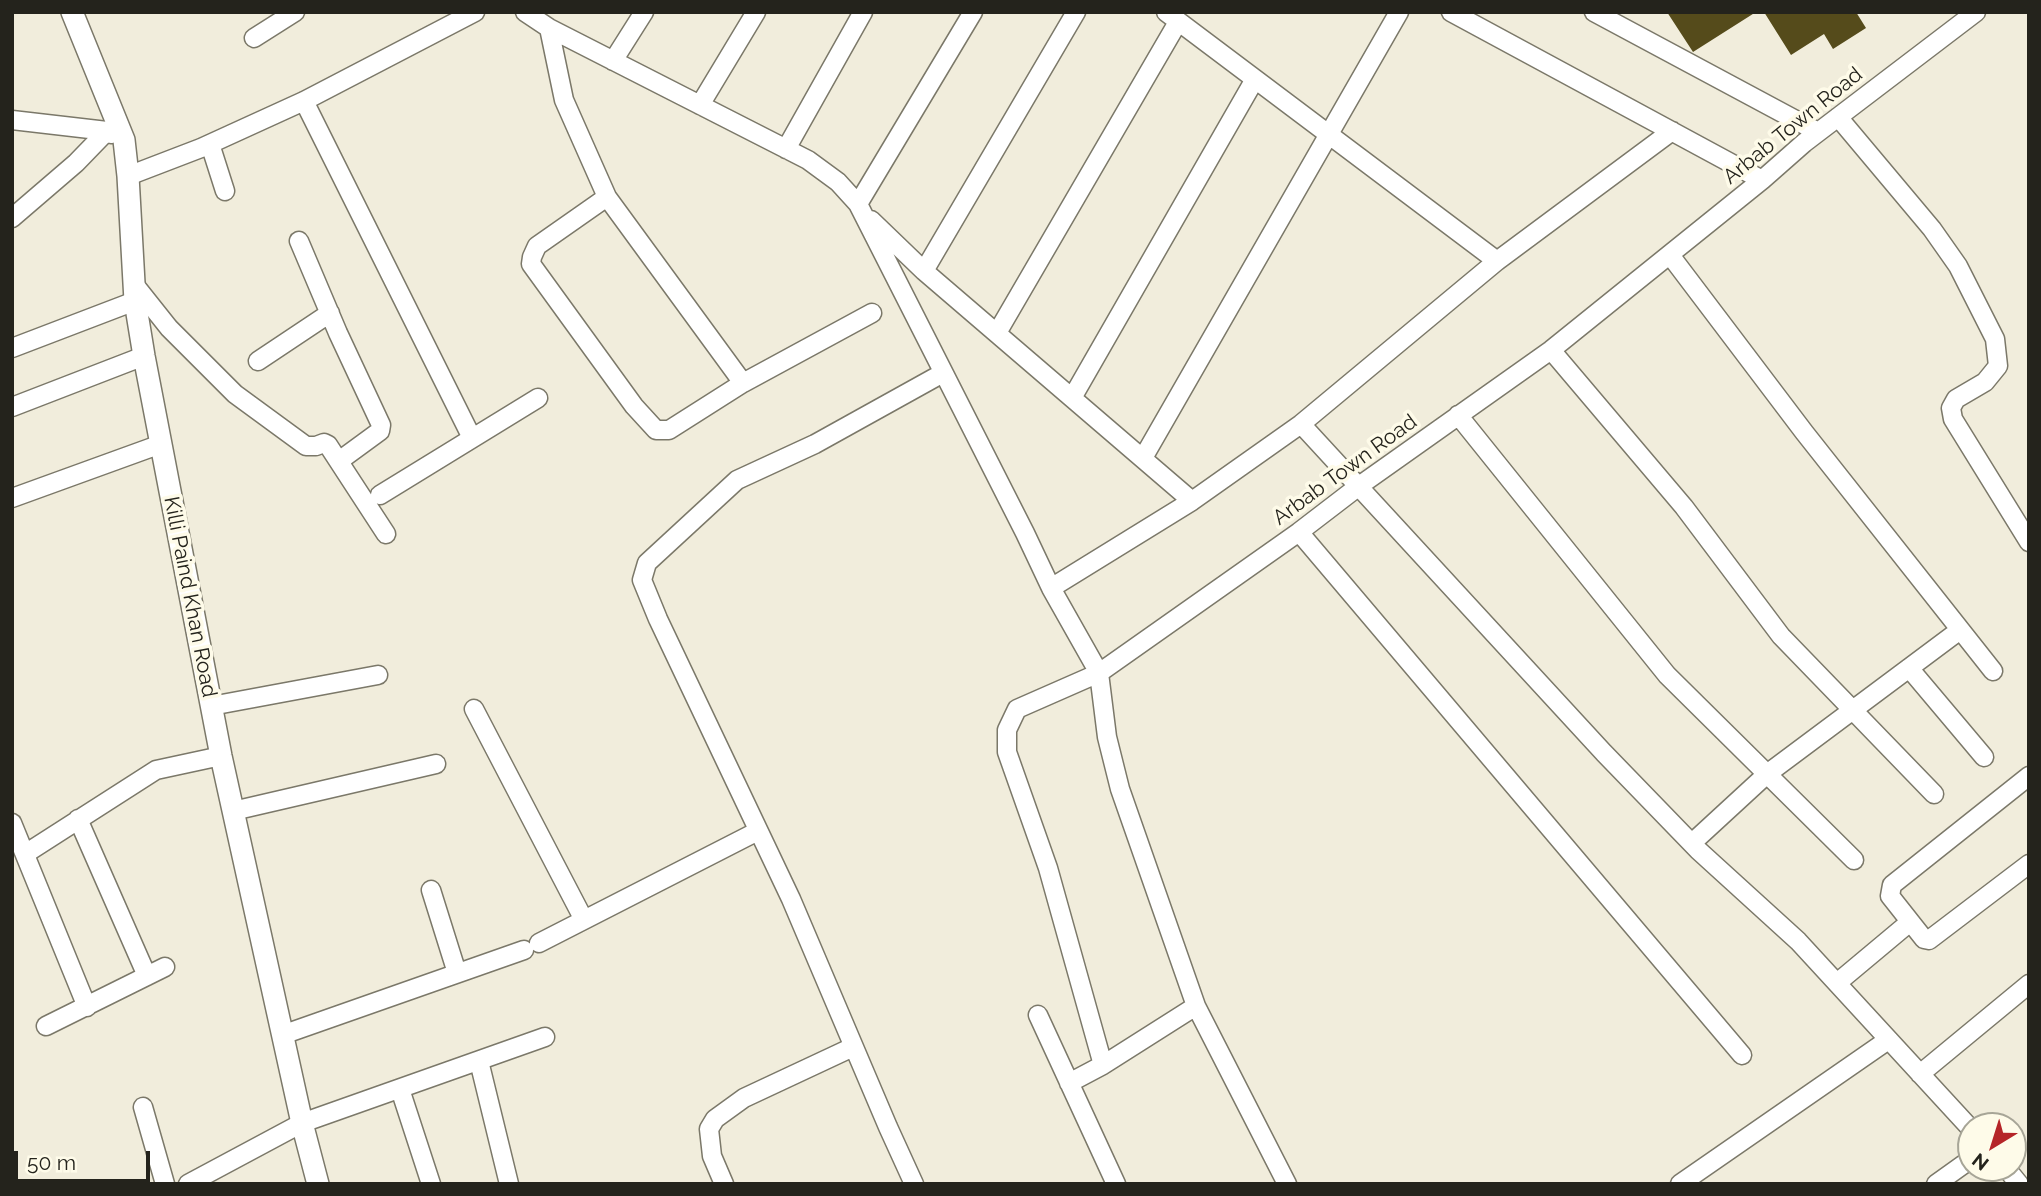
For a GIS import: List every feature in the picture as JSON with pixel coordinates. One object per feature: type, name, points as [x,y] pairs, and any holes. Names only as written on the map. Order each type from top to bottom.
[{"type":"street","name":"Killi Paind Khan Road","points":[[72,12],[128,176],[134,293],[144,356],[221,756],[282,1035],[318,1184]]},
{"type":"street","points":[[254,38],[295,12]]},
{"type":"street","points":[[128,176],[210,144],[304,101],[475,12]]},
{"type":"street","points":[[613,61],[643,12]]},
{"type":"street","points":[[700,105],[756,12]]},
{"type":"street","points":[[786,149],[863,12]]},
{"type":"street","points":[[860,208],[973,12]]},
{"type":"street","points":[[924,271],[1076,12]]},
{"type":"street","points":[[1143,458],[1399,12]]},
{"type":"street","points":[[1451,12],[1762,180]]},
{"type":"street","points":[[1594,12],[1818,132]]},
{"type":"street","name":"Arbab Town Road","points":[[1103,1065],[1048,868],[1007,752],[1007,730],[1017,709],[1099,673],[1299,533],[1360,486],[1551,350],[1818,132],[1976,12]]},
{"type":"street","points":[[997,333],[1172,17],[1497,261]]},
{"type":"street","points":[[537,18],[613,61],[808,160],[838,182],[860,208],[924,271],[1192,501]]},
{"type":"street","points":[[537,18],[564,100],[607,197],[743,383]]},
{"type":"street","points":[[1072,398],[1255,79]]},
{"type":"street","points":[[304,101],[472,438]]},
{"type":"street","points":[[1838,117],[1932,229],[1951,256],[1995,339],[1998,366],[1985,382],[1956,398],[1951,408],[1952,419],[2029,542]]},
{"type":"street","points":[[12,120],[115,136]]},
{"type":"street","points":[[1051,588],[1192,501],[1301,424],[1497,261],[1672,131]]},
{"type":"street","points":[[12,218],[76,163],[115,136]]},
{"type":"street","points":[[210,144],[225,191]]},
{"type":"street","points":[[607,197],[537,247],[531,257],[531,264],[634,406],[656,430],[669,430],[743,383],[872,313]]},
{"type":"street","points":[[860,208],[1051,588],[1099,673],[1107,737],[1120,789],[1196,1006],[1287,1184]]},
{"type":"street","points":[[299,241],[381,429],[338,461]]},
{"type":"street","points":[[1670,255],[1993,671]]},
{"type":"street","points":[[12,348],[134,293],[235,394],[306,446],[324,443],[328,445],[386,534]]},
{"type":"street","points":[[258,361],[330,313]]},
{"type":"street","points":[[1551,350],[1684,507],[1782,636],[1934,794]]},
{"type":"street","points":[[12,407],[144,356]]},
{"type":"street","points":[[914,1184],[790,899],[642,580],[647,563],[737,480],[815,444],[943,373]]},
{"type":"street","points":[[380,495],[537,398]]},
{"type":"street","points":[[1458,415],[1667,675],[1854,860]]},
{"type":"street","points":[[1301,424],[1604,753],[1692,843],[1798,941],[1957,1114]]},
{"type":"street","points":[[12,498],[161,444]]},
{"type":"street","points":[[1299,533],[1742,1055]]},
{"type":"street","points":[[1692,843],[1767,774],[1960,630]]},
{"type":"street","points":[[1909,668],[1984,757]]},
{"type":"street","points":[[211,706],[379,675]]},
{"type":"street","points":[[474,709],[584,920]]},
{"type":"street","points":[[25,854],[156,770],[221,756]]},
{"type":"street","points":[[233,811],[436,764]]},
{"type":"street","points":[[2029,776],[1892,885],[1890,895],[1924,939],[1933,939],[2029,864]]},
{"type":"street","points":[[78,819],[147,976]]},
{"type":"street","points":[[12,822],[87,1006]]},
{"type":"street","points":[[282,1035],[531,946],[758,831]]},
{"type":"street","points":[[431,890],[457,973]]},
{"type":"street","points":[[1837,983],[1910,922]]},
{"type":"street","points":[[46,1026],[165,967]]},
{"type":"street","points":[[1920,1074],[2029,984]]},
{"type":"street","points":[[1069,1083],[1103,1065],[1196,1006]]},
{"type":"street","points":[[1038,1015],[1116,1184]]},
{"type":"street","points":[[188,1184],[302,1123],[545,1037]]},
{"type":"street","points":[[1680,1184],[1888,1040]]},
{"type":"street","points":[[724,1184],[712,1156],[709,1129],[715,1119],[744,1098],[853,1047]]},
{"type":"street","points":[[479,1060],[509,1184]]},
{"type":"street","points":[[400,1088],[431,1184]]},
{"type":"street","points":[[143,1107],[165,1184]]},
{"type":"street","points":[[1936,1184],[1957,1169]]},
{"type":"building","points":[[1667,12],[1756,12],[1693,52]]},
{"type":"building","points":[[1764,12],[1856,12],[1866,28],[1833,49],[1824,34],[1791,55]]}]
